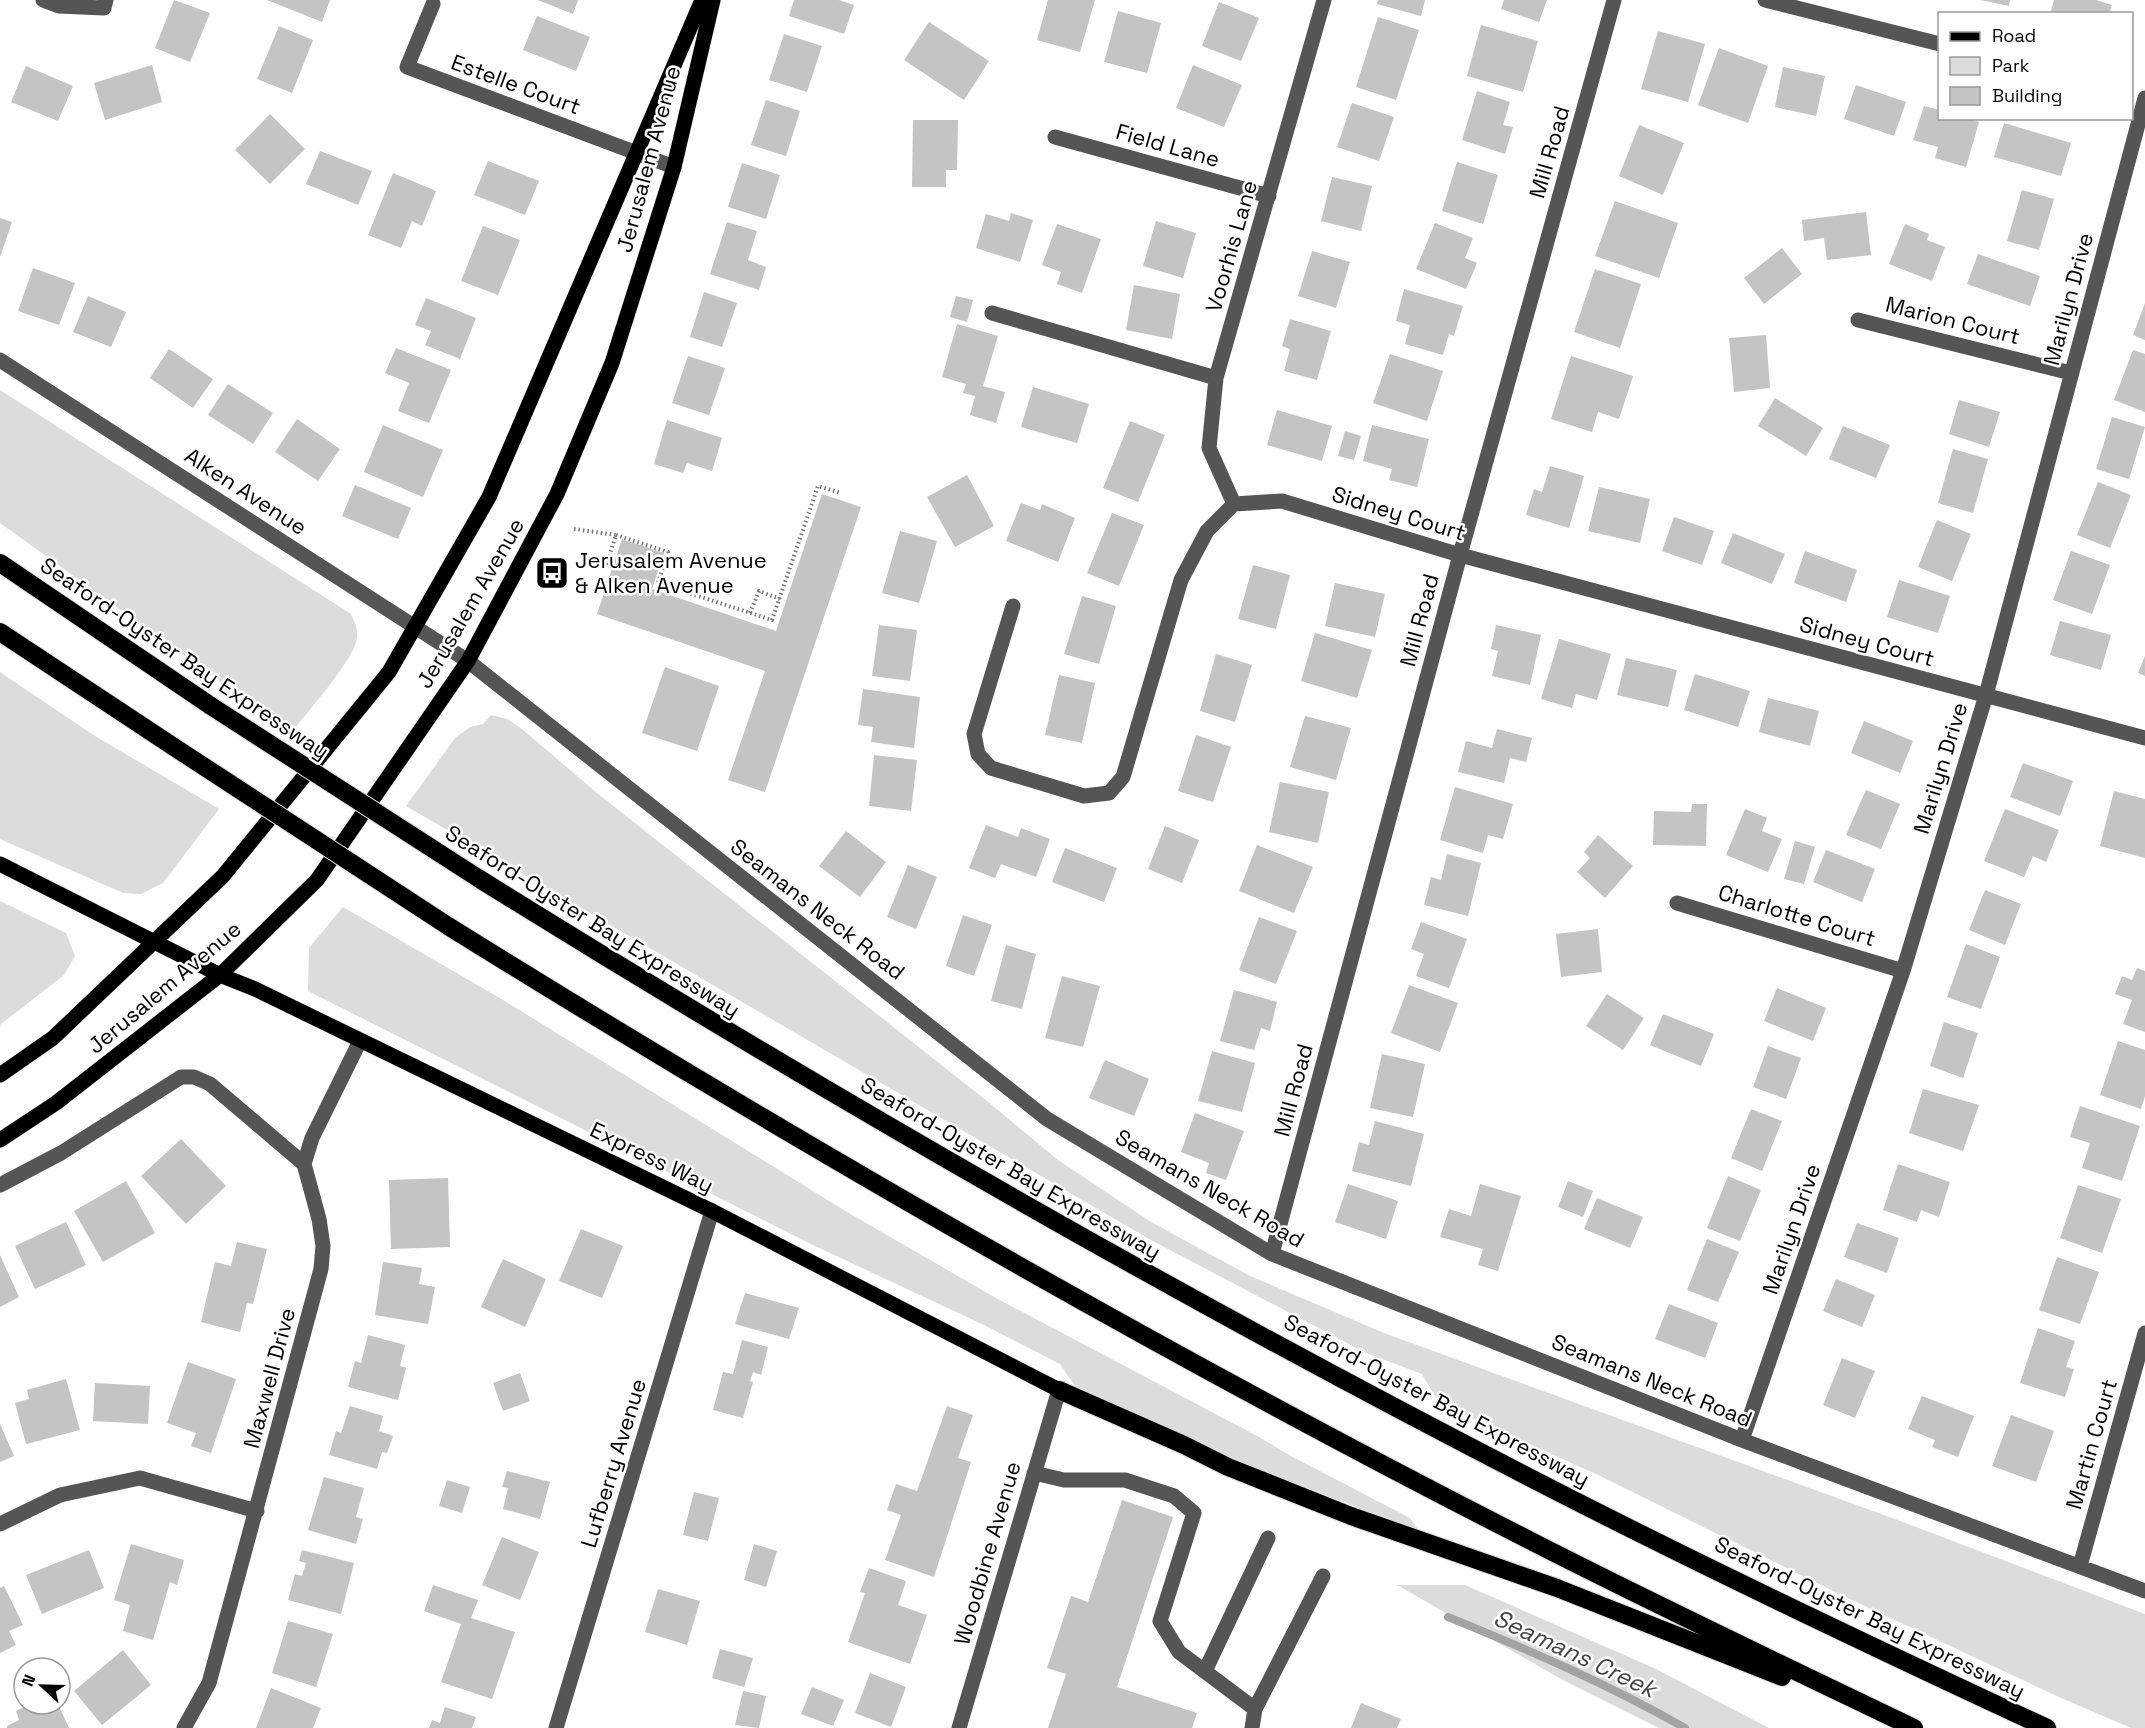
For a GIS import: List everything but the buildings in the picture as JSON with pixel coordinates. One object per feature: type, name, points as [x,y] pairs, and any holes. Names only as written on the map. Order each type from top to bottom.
[{"type":"highway","name":"Seaford-Oyster Bay Expressway","points":[[0,563],[211,706],[478,878],[796,1073],[1153,1276],[1554,1489],[1754,1589],[2047,1728]]},
{"type":"highway","points":[[0,632],[448,926],[609,1027],[768,1122],[1126,1326],[1528,1540],[1913,1728]]},
{"type":"highway","points":[[1059,1390],[1228,1467],[1345,1514],[1557,1588],[1913,1728]]},
{"type":"main road","name":"Jerusalem Avenue","points":[[0,1075],[53,1038],[223,876],[389,672],[489,497],[702,0]]},
{"type":"main road","name":"Jerusalem Avenue","points":[[0,1140],[57,1103],[220,975],[317,880],[468,662],[557,494],[612,363],[674,168],[713,0]]},
{"type":"main road","points":[[0,864],[220,975]]},
{"type":"main road","name":"Express Way","points":[[220,975],[255,989],[712,1211],[1059,1390]]},
{"type":"street","points":[[43,0],[59,6],[104,8],[106,0]]},
{"type":"street","name":"Voorhis Lane","points":[[1234,504],[1209,448],[1216,378],[1324,0]]},
{"type":"street","name":"Mill Road","points":[[1272,1254],[1460,555],[1614,0]]},
{"type":"street","points":[[1765,0],[1938,43]]},
{"type":"street","name":"Estelle Court","points":[[433,4],[407,67],[674,168]]},
{"type":"street","name":"Marilyn Drive","points":[[1742,1440],[1903,971],[1986,695],[2145,96]]},
{"type":"street","name":"Field Lane","points":[[1055,137],[1269,196]]},
{"type":"street","points":[[992,313],[1216,378]]},
{"type":"street","name":"Marion Court","points":[[1858,320],[2071,373]]},
{"type":"street","name":"Alken Avenue","points":[[0,360],[468,662]]},
{"type":"street","name":"Sidney Court","points":[[1234,504],[1282,501],[1460,555],[2145,738]]},
{"type":"street","points":[[1013,606],[974,734],[978,754],[992,768],[1084,796],[1108,793],[1123,777],[1181,580],[1207,531],[1234,504]]},
{"type":"street","name":"Seamans Neck Road","points":[[468,662],[1047,1119],[1272,1254],[1742,1440],[2145,1591]]},
{"type":"street","name":"Charlotte Court","points":[[1677,903],[1903,971]]},
{"type":"street","points":[[0,1185],[61,1153],[181,1077],[194,1077],[210,1084],[304,1164],[312,1138],[360,1041]]},
{"type":"street","name":"Maxwell Drive","points":[[184,1728],[209,1683],[321,1269],[323,1246],[319,1219],[304,1164]]},
{"type":"street","name":"Lufberry Avenue","points":[[556,1728],[712,1211]]},
{"type":"street","name":"Martin Court","points":[[2080,1566],[2145,1333]]},
{"type":"street","name":"Woodbine Avenue","points":[[959,1728],[1059,1390]]},
{"type":"street","points":[[1034,1473],[1064,1480],[1125,1480],[1174,1496],[1194,1514],[1160,1621],[1179,1652],[1255,1709]]},
{"type":"street","points":[[0,1524],[60,1495],[140,1478],[257,1511]]},
{"type":"street","points":[[1204,1671],[1268,1538]]},
{"type":"street","points":[[1252,1728],[1255,1709],[1323,1576]]},
{"type":"path","points":[[573,529],[616,535],[668,552],[658,583],[772,620],[818,486],[841,493]]},
{"type":"path","points":[[606,566],[616,535]]},
{"type":"path","points":[[750,613],[759,591],[780,599]]},
{"type":"green space","points":[[0,390],[351,614],[357,631],[355,646],[330,685],[293,731],[261,711],[0,523]]},
{"type":"green space","points":[[0,672],[95,736],[219,809],[163,883],[141,894],[123,893],[0,839]]},
{"type":"green space","points":[[491,715],[507,719],[522,729],[597,793],[987,1101],[1058,1160],[1151,1222],[1250,1276],[1384,1333],[1895,1519],[2145,1614],[2145,1728],[2131,1728],[2061,1698],[1837,1593],[1598,1475],[1439,1403],[1422,1374],[1364,1352],[1149,1239],[406,806],[455,738],[470,727],[483,724]]},
{"type":"green space","points":[[0,901],[66,933],[75,956],[64,975],[0,1025]]},
{"type":"green space","points":[[343,907],[503,1000],[847,1212],[996,1298],[1410,1518],[1419,1531],[1250,1466],[1075,1386],[1060,1364],[984,1325],[815,1246],[308,991],[309,948]]},
{"type":"green space","points":[[1397,1585],[1465,1585],[1654,1668],[1769,1728],[1659,1728],[1561,1679]]},
{"type":"waterway","name":"Seamans Creek","points":[[1448,1617],[1569,1669],[1685,1728]]},
{"type":"place","name":"Jerusalem Avenue & Alken Avenue","points":[[552,573]]}]
